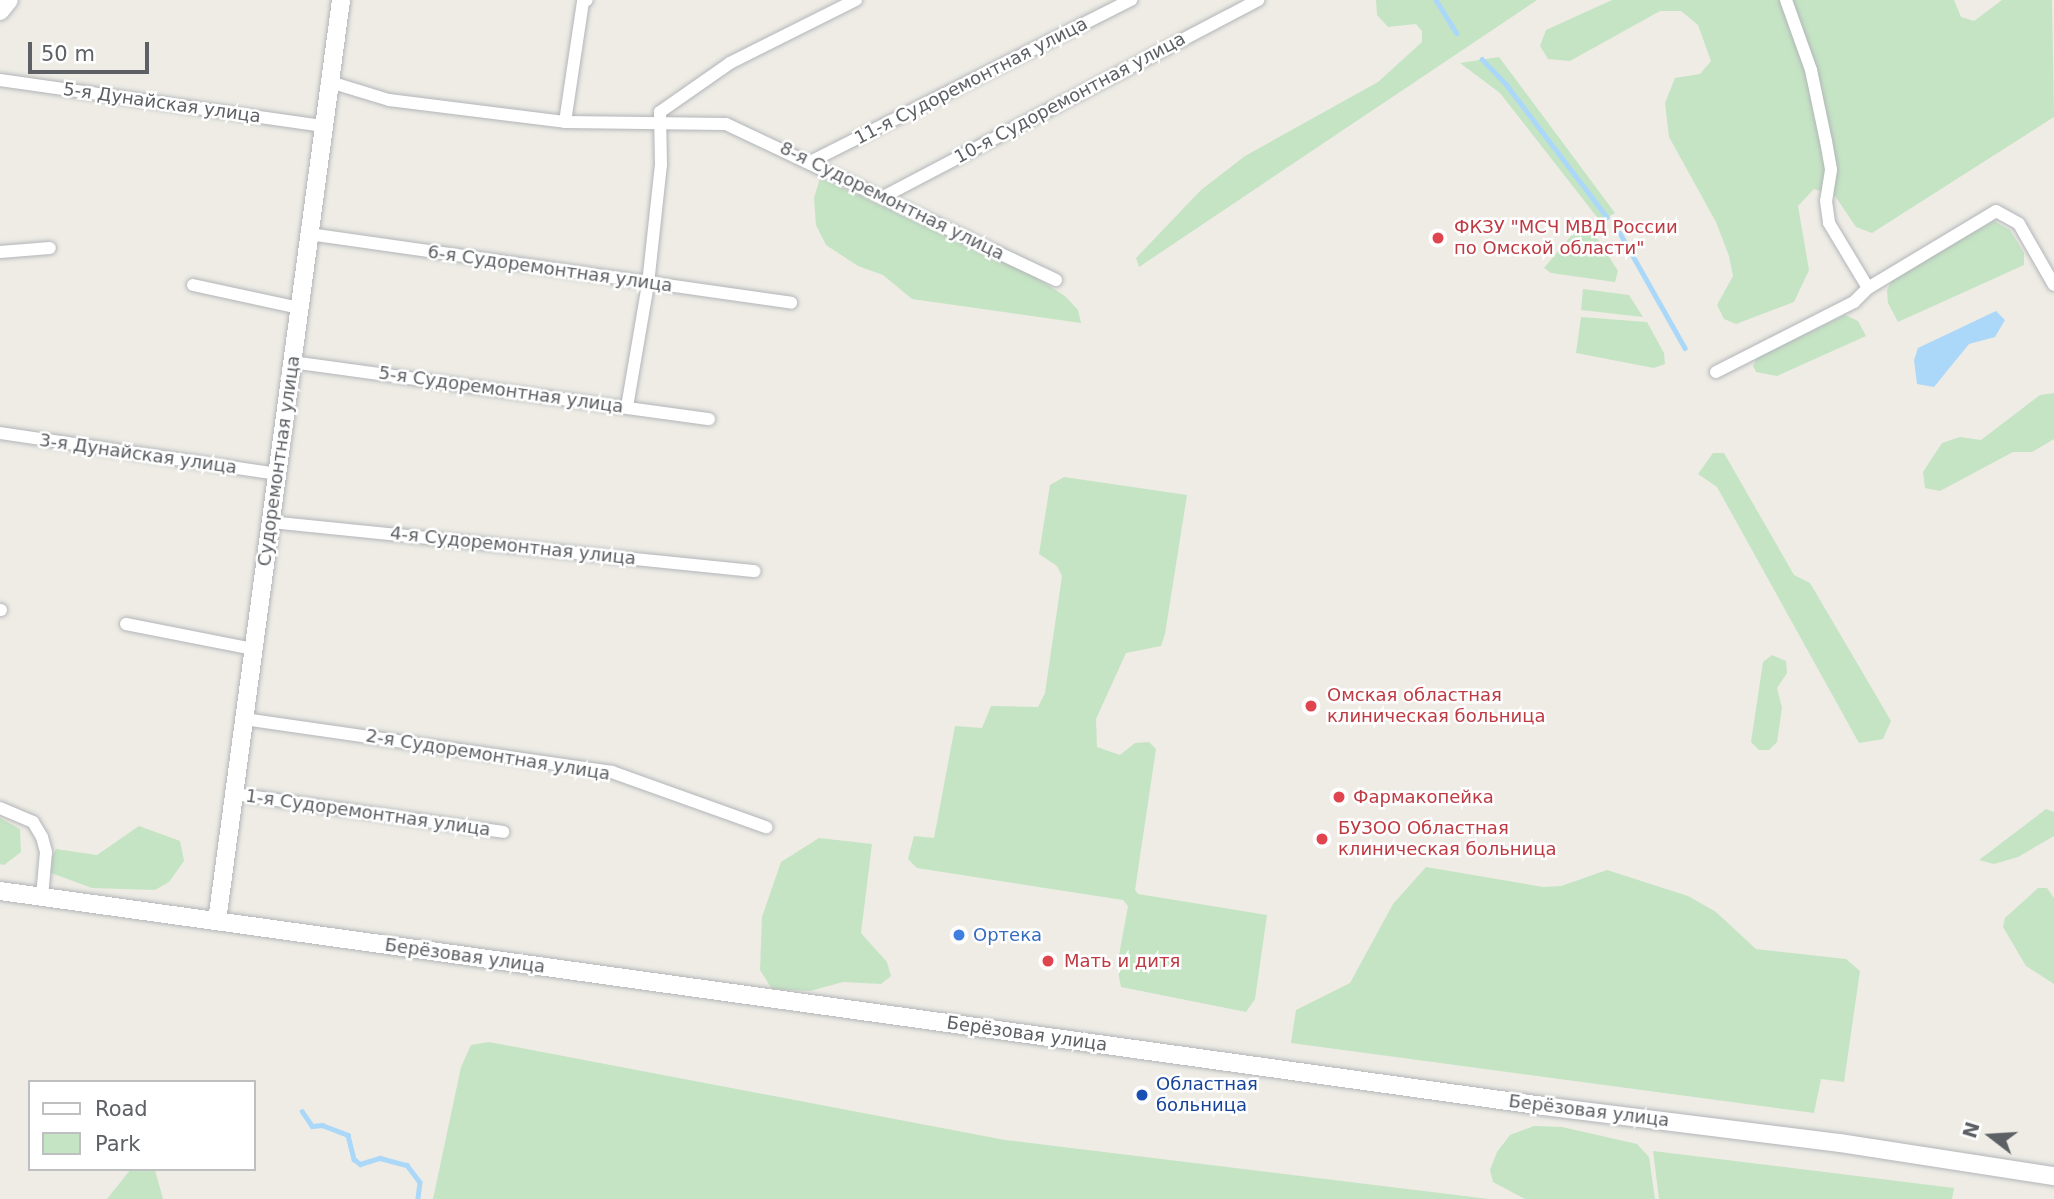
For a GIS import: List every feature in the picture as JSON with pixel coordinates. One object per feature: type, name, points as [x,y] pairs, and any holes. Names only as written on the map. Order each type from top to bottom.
[{"type":"main road","points":[[0,11],[9,0]]},
{"type":"main road","name":"Судоремонтная улица","points":[[216,922],[341,0]]},
{"type":"main road","name":"Берёзовая улица","points":[[0,891],[1531,1104],[1840,1143],[2054,1176]]},
{"type":"street","points":[[565,122],[583,2],[587,0]]},
{"type":"street","points":[[627,407],[648,284],[661,165],[658,121],[667,104],[730,63],[856,0]]},
{"type":"street","name":"11-я Судоремонтная улица","points":[[810,162],[1131,0]]},
{"type":"street","name":"10-я Судоремонтная улица","points":[[883,197],[1258,0]]},
{"type":"street","points":[[1786,0],[1811,70],[1826,141],[1829,223],[1868,288]]},
{"type":"street","name":"5-я Дунайская улица","points":[[0,80],[324,126]]},
{"type":"street","points":[[330,82],[389,100],[565,122],[658,121]]},
{"type":"street","name":"8-я Судоремонтная улица","points":[[658,121],[726,124],[1056,280]]},
{"type":"street","points":[[1716,372],[1854,302],[1868,288],[1996,211],[2018,224],[2054,285]]},
{"type":"street","name":"6-я Судоремонтная улица","points":[[309,234],[791,303]]},
{"type":"street","points":[[0,252],[50,248]]},
{"type":"street","points":[[193,285],[299,308]]},
{"type":"street","name":"5-я Судоремонтная улица","points":[[292,362],[709,419]]},
{"type":"street","name":"3-я Дунайская улица","points":[[0,433],[277,474]]},
{"type":"street","name":"4-я Судоремонтная улица","points":[[270,522],[755,570]]},
{"type":"street","points":[[126,624],[253,649]]},
{"type":"street","name":"2-я Судоремонтная улица","points":[[244,719],[612,772],[766,827]]},
{"type":"street","name":"1-я Судоремонтная улица","points":[[234,794],[503,832]]},
{"type":"street","points":[[0,808],[33,822],[42,837],[46,852],[41,897]]},
{"type":"green space","points":[[1376,0],[1537,0],[1139,267],[1136,258],[1201,190],[1245,156],[1378,82],[1422,42],[1422,31],[1416,24],[1388,27],[1377,15]]},
{"type":"green space","points":[[1612,0],[1954,0],[1961,17],[1974,21],[2002,0],[2052,0],[2054,117],[1872,233],[1856,227],[1835,196],[1814,189],[1798,206],[1809,270],[1794,302],[1736,324],[1724,319],[1717,305],[1733,276],[1729,256],[1716,222],[1669,137],[1665,103],[1675,78],[1700,74],[1711,61],[1698,25],[1681,11],[1660,11],[1570,61],[1548,59],[1540,46],[1546,30]]},
{"type":"green space","points":[[1499,57],[1615,213],[1600,221],[1500,93],[1460,63]]},
{"type":"green space","points":[[820,178],[1024,270],[1065,296],[1078,310],[1081,323],[912,299],[883,275],[858,266],[826,245],[816,225],[814,198]]},
{"type":"green space","points":[[1994,221],[2010,230],[2024,253],[2024,265],[1898,322],[1888,303],[1887,290],[1893,278]]},
{"type":"green space","points":[[1581,224],[1589,225],[1618,271],[1615,282],[1551,273],[1544,268]]},
{"type":"green space","points":[[1583,289],[1629,295],[1643,317],[1581,310]]},
{"type":"green space","points":[[1845,315],[1858,321],[1866,336],[1777,376],[1756,372],[1753,366],[1757,358]]},
{"type":"green space","points":[[1581,317],[1647,322],[1664,353],[1665,364],[1654,368],[1576,353]]},
{"type":"green space","points":[[2054,393],[2054,439],[2032,452],[2013,452],[1940,491],[1925,488],[1923,472],[1942,443],[1960,437],[1981,440],[2040,395]]},
{"type":"green space","points":[[1713,453],[1724,453],[1794,575],[1810,583],[1891,721],[1883,739],[1859,743],[1717,487],[1698,474]]},
{"type":"green space","points":[[1064,477],[1187,495],[1161,646],[1126,653],[1096,719],[1097,747],[1120,755],[1135,743],[1149,742],[1156,749],[1135,890],[1138,894],[1267,915],[1255,999],[1246,1012],[1121,987],[1117,966],[1128,906],[1123,900],[917,868],[908,859],[914,836],[934,838],[955,726],[982,728],[991,706],[1038,707],[1045,693],[1062,576],[1057,566],[1039,554],[1050,485]]},
{"type":"green space","points":[[1772,655],[1786,661],[1787,673],[1777,688],[1782,708],[1777,742],[1769,750],[1759,750],[1751,742],[1763,662]]},
{"type":"green space","points":[[2046,809],[2054,812],[2054,836],[2018,857],[1994,864],[1979,860]]},
{"type":"green space","points":[[0,818],[20,829],[21,852],[4,865],[0,864]]},
{"type":"green space","points":[[139,826],[180,841],[184,861],[169,882],[155,890],[92,888],[51,873],[48,865],[56,849],[97,855]]},
{"type":"green space","points":[[819,838],[872,844],[861,933],[887,962],[891,976],[881,984],[843,982],[810,991],[772,989],[760,970],[762,917],[781,862]]},
{"type":"green space","points":[[1426,867],[1543,887],[1561,886],[1607,870],[1688,896],[1716,912],[1756,949],[1846,959],[1860,971],[1844,1082],[1821,1079],[1814,1113],[1291,1043],[1296,1010],[1350,983],[1393,904]]},
{"type":"green space","points":[[2038,888],[2047,888],[2054,898],[2054,984],[2026,966],[2003,927],[2005,918]]},
{"type":"green space","points":[[489,1042],[1005,1140],[1489,1199],[433,1199],[461,1067],[471,1045]]},
{"type":"green space","points":[[1534,1126],[1562,1127],[1637,1144],[1649,1157],[1655,1199],[1525,1199],[1493,1182],[1490,1170],[1497,1152],[1510,1135]]},
{"type":"green space","points":[[1653,1151],[1954,1188],[1952,1199],[1659,1199]]},
{"type":"green space","points":[[129,1171],[155,1171],[163,1199],[107,1199]]},
{"type":"water","points":[[1996,311],[2005,320],[1995,337],[1969,344],[1934,387],[1917,384],[1914,360],[1918,348]]},
{"type":"waterway","points":[[1436,0],[1457,33]]},
{"type":"waterway","points":[[1482,59],[1506,84],[1607,217]]},
{"type":"waterway","points":[[1620,233],[1685,348]]},
{"type":"waterway","points":[[302,1111],[312,1126],[322,1125],[348,1135],[354,1159],[360,1164],[380,1158],[407,1165],[420,1182],[418,1199]]},
{"type":"place","name":"ФКЗУ \"МСЧ МВД России по Омской области\"","points":[[1438,238]]},
{"type":"place","name":"Омская областная клиническая больница","points":[[1311,706]]},
{"type":"place","name":"Фармакопейка","points":[[1339,797]]},
{"type":"place","name":"БУЗОО Областная клиническая больница","points":[[1322,839]]},
{"type":"place","name":"Ортека","points":[[959,935]]},
{"type":"place","name":"Мать и дитя","points":[[1048,961]]},
{"type":"place","name":"Областная больница","points":[[1142,1095]]}]
